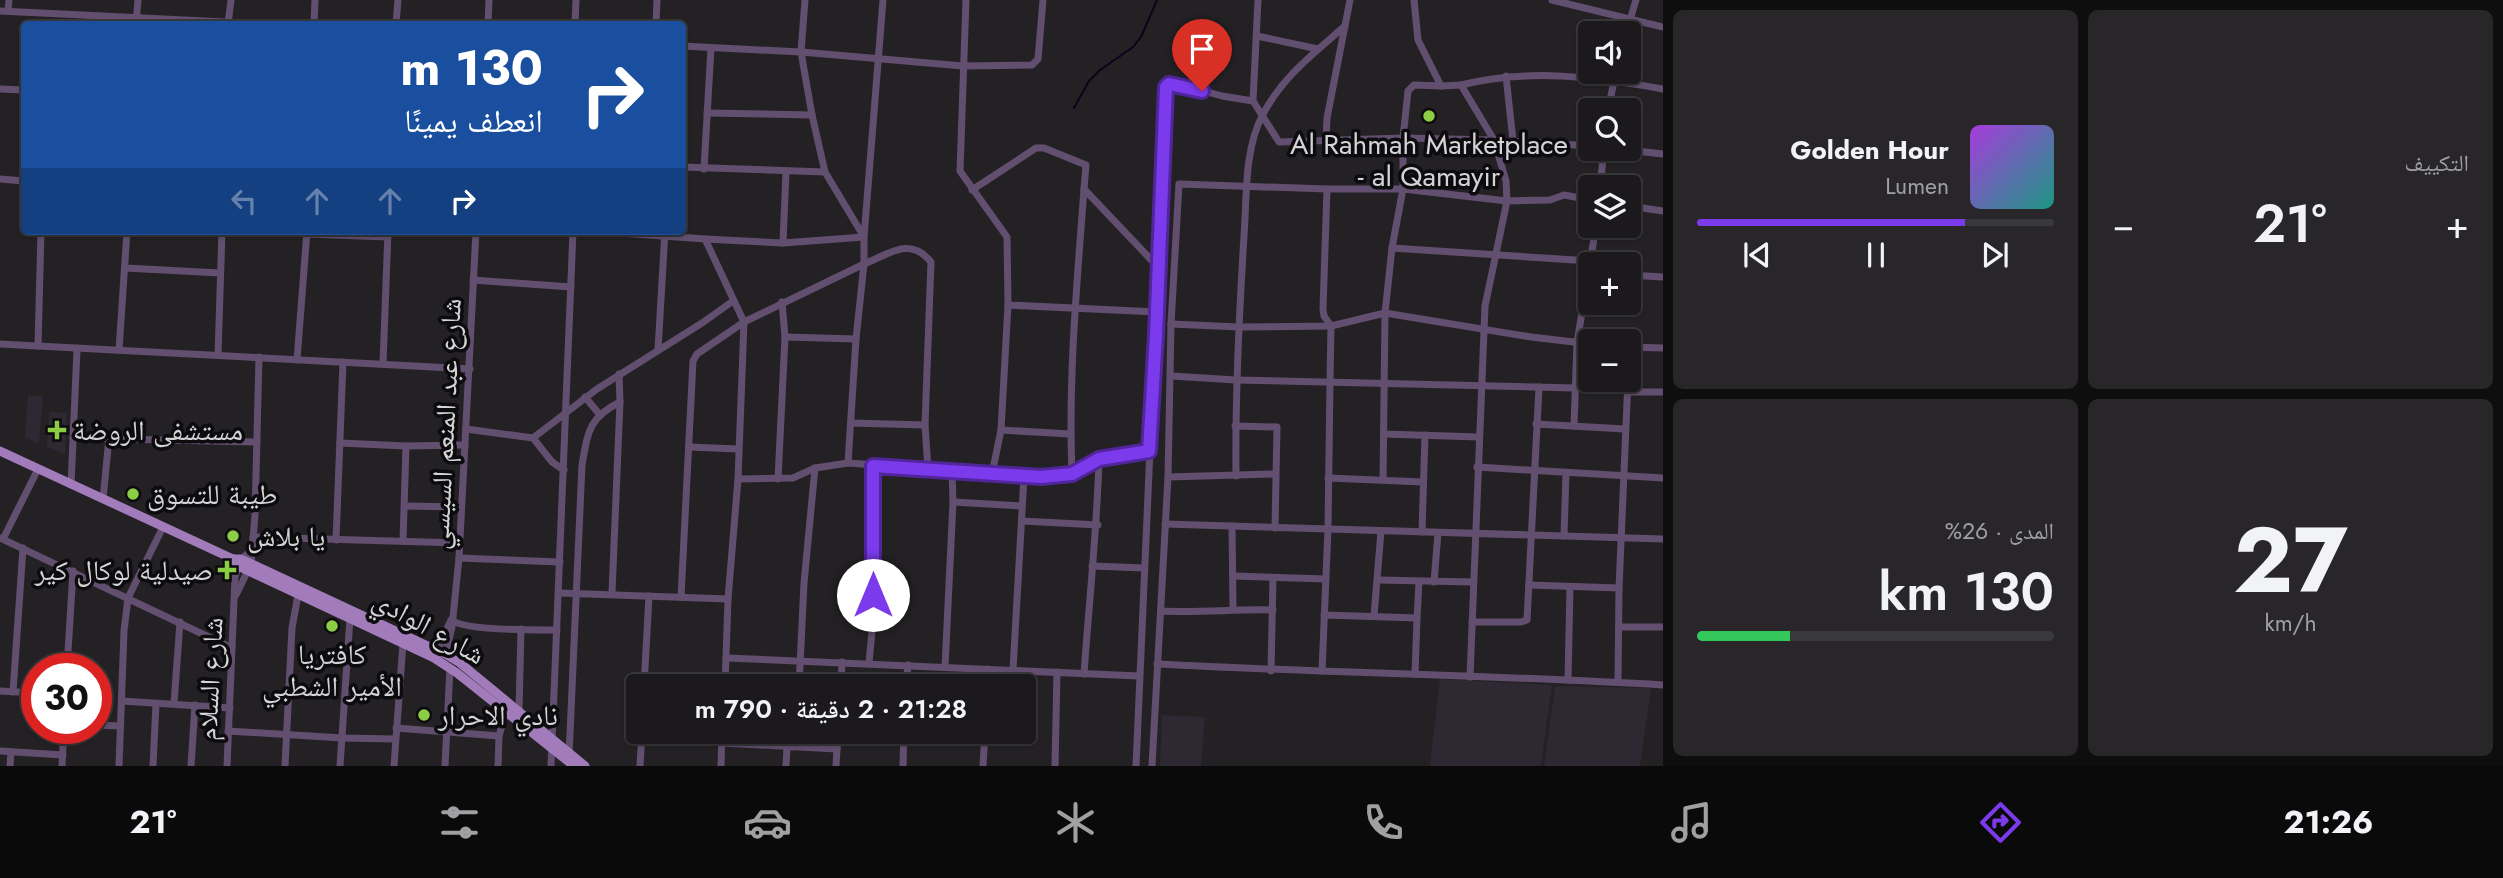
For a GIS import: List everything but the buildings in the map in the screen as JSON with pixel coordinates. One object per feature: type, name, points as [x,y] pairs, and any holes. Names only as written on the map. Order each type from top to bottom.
[{"type":"main road","name":"شارع الوادي","points":[[0,451],[460,663],[519,711],[570,761],[585,766]]},
{"type":"main road","name":"شارع الوادي","points":[[250,568],[298,595],[450,668],[553,744]]},
{"type":"street","points":[[9,0],[4,11],[137,21],[138,0]]},
{"type":"street","points":[[228,21],[231,0]]},
{"type":"street","points":[[314,21],[315,0]]},
{"type":"street","points":[[396,21],[398,0]]},
{"type":"street","points":[[488,21],[489,0]]},
{"type":"street","points":[[575,21],[576,0]]},
{"type":"street","points":[[656,21],[657,0]]},
{"type":"street","points":[[805,0],[801,52],[825,172],[864,237]]},
{"type":"street","points":[[848,463],[883,0]]},
{"type":"street","points":[[966,0],[960,171],[1007,237],[1008,305],[1001,430],[992,474]]},
{"type":"street","points":[[686,46],[801,52],[963,66],[1032,65],[1035,63],[1043,0]]},
{"type":"street","points":[[1258,0],[1253,101],[1279,142],[1403,138],[1578,145]]},
{"type":"street","points":[[1326,141],[1350,0]]},
{"type":"street","points":[[1414,0],[1418,40],[1441,86]]},
{"type":"street","points":[[1552,0],[1663,27]]},
{"type":"street","points":[[1629,21],[1636,0]]},
{"type":"street","points":[[53,21],[54,14]]},
{"type":"street","points":[[1236,475],[1236,380],[1251,145],[1262,116],[1296,69],[1345,26]]},
{"type":"street","points":[[1257,36],[1318,49]]},
{"type":"street","points":[[704,169],[711,48]]},
{"type":"street","points":[[1383,480],[1384,313],[1403,189],[1403,138],[1410,87],[1461,85],[1506,76],[1578,76]]},
{"type":"street","points":[[1506,76],[1513,141]]},
{"type":"street","points":[[1136,766],[1166,87],[1175,83],[1253,101]]},
{"type":"street","points":[[1641,83],[1663,89]]},
{"type":"street","points":[[1461,85],[1494,140],[1506,180],[1507,201],[1486,296],[1470,677]]},
{"type":"street","points":[[0,89],[21,90]]},
{"type":"street","points":[[707,113],[812,115]]},
{"type":"street","points":[[972,190],[1041,147],[1086,164],[1075,310],[1070,434],[1072,474]]},
{"type":"street","points":[[1641,152],[1663,154]]},
{"type":"street","points":[[686,167],[825,172]]},
{"type":"street","points":[[783,243],[786,172]]},
{"type":"street","points":[[0,179],[21,181]]},
{"type":"street","points":[[1152,766],[1168,477],[1171,324],[1179,184],[1403,189],[1507,201],[1550,200],[1564,195],[1578,198]]},
{"type":"street","points":[[1084,189],[1158,267]]},
{"type":"street","points":[[1322,671],[1328,529],[1331,326],[1324,316],[1327,189]]},
{"type":"street","points":[[1641,208],[1663,211]]},
{"type":"street","points":[[38,346],[41,235]]},
{"type":"street","points":[[119,350],[127,235]]},
{"type":"street","points":[[218,355],[222,235]]},
{"type":"street","points":[[297,360],[307,235]]},
{"type":"street","points":[[383,364],[388,235]]},
{"type":"street","name":"شارع عبد المنعم السيسي","points":[[441,653],[450,636],[459,558],[476,235]]},
{"type":"street","points":[[551,766],[573,235]]},
{"type":"street","points":[[658,350],[665,235]]},
{"type":"street","points":[[673,235],[783,243],[864,237]]},
{"type":"street","points":[[705,239],[744,322],[726,674]]},
{"type":"street","points":[[681,597],[693,361],[697,354],[744,322],[782,302],[903,248],[914,248],[923,253],[930,262],[925,425],[928,469]]},
{"type":"street","points":[[1392,248],[1578,260]]},
{"type":"street","points":[[125,268],[220,273]]},
{"type":"street","points":[[1641,276],[1663,278]]},
{"type":"street","points":[[473,280],[571,286]]},
{"type":"street","points":[[533,438],[585,397],[733,301]]},
{"type":"street","points":[[778,480],[785,337],[782,302]]},
{"type":"street","points":[[1008,305],[1157,312]]},
{"type":"street","points":[[1171,324],[1239,327],[1331,326],[1384,313],[1577,343]]},
{"type":"street","points":[[1574,425],[1577,343],[1582,315]]},
{"type":"street","points":[[785,337],[856,338]]},
{"type":"street","points":[[0,344],[470,369]]},
{"type":"street","points":[[1641,347],[1663,348]]},
{"type":"street","points":[[71,485],[77,350]]},
{"type":"street","points":[[250,568],[260,357]]},
{"type":"street","points":[[336,540],[343,362]]},
{"type":"street","points":[[612,593],[619,374]]},
{"type":"street","points":[[1171,376],[1575,388]]},
{"type":"street","points":[[1472,622],[1525,622],[1528,613],[1539,387]]},
{"type":"street","points":[[1618,682],[1619,587],[1628,392]]},
{"type":"street","points":[[1641,392],[1663,392]]},
{"type":"street","points":[[585,397],[600,415]]},
{"type":"street","points":[[570,761],[582,465],[589,428],[604,410],[620,402]]},
{"type":"street","points":[[851,424],[925,425]]},
{"type":"street","points":[[1536,424],[1625,429]]},
{"type":"street","points":[[1236,426],[1278,427],[1275,528]]},
{"type":"street","points":[[466,429],[533,438],[552,462],[564,470]]},
{"type":"street","points":[[1001,430],[1070,434]]},
{"type":"street","points":[[1384,434],[1479,437]]},
{"type":"street","points":[[1422,532],[1425,435]]},
{"type":"street","points":[[73,438],[257,442]]},
{"type":"street","points":[[103,499],[109,438]]},
{"type":"street","points":[[340,443],[465,445]]},
{"type":"street","points":[[402,541],[406,446]]},
{"type":"street","points":[[689,447],[738,449]]},
{"type":"street","points":[[738,479],[793,478],[815,468],[848,463],[1024,476],[1072,474],[1099,459],[1149,451]]},
{"type":"street","points":[[1084,674],[1092,566],[1098,525],[1099,459]]},
{"type":"street","points":[[1149,461],[1167,461]]},
{"type":"street","points":[[869,663],[873,620],[873,466]]},
{"type":"street","points":[[1477,467],[1663,478]]},
{"type":"street","points":[[800,674],[804,583],[815,468]]},
{"type":"street","points":[[38,469],[2,538],[232,648]]},
{"type":"street","points":[[945,667],[953,502],[952,471]]},
{"type":"street","points":[[1564,536],[1566,473]]},
{"type":"street","points":[[1168,477],[1275,474]]},
{"type":"street","points":[[1013,670],[1024,476]]},
{"type":"street","points":[[1328,478],[1423,482]]},
{"type":"street","points":[[953,502],[1022,506]]},
{"type":"street","points":[[405,506],[461,507]]},
{"type":"street","points":[[1022,521],[1098,525]]},
{"type":"street","points":[[1165,524],[1663,539]]},
{"type":"street","points":[[562,525],[578,526]]},
{"type":"street","points":[[1232,526],[1233,609]]},
{"type":"street","points":[[119,766],[124,631],[128,598],[163,527]]},
{"type":"street","points":[[1374,616],[1381,531]]},
{"type":"street","points":[[1434,582],[1438,533]]},
{"type":"street","points":[[253,537],[459,543]]},
{"type":"street","points":[[13,692],[23,548]]},
{"type":"street","points":[[237,562],[251,551]]},
{"type":"street","points":[[459,558],[560,562]]},
{"type":"street","name":"شارع السلام","points":[[227,766],[237,562]]},
{"type":"street","points":[[1092,566],[1144,568]]},
{"type":"street","name":"شارع السلام","points":[[236,595],[250,568]]},
{"type":"street","points":[[68,653],[74,571]]},
{"type":"street","points":[[1233,576],[1326,579]]},
{"type":"street","points":[[1271,671],[1273,578]]},
{"type":"street","points":[[1378,580],[1473,582]]},
{"type":"street","points":[[1415,674],[1419,582]]},
{"type":"street","points":[[1530,585],[1619,587]]},
{"type":"street","points":[[1568,680],[1570,587]]},
{"type":"street","points":[[559,593],[728,599]]},
{"type":"street","points":[[285,766],[292,628],[298,595]]},
{"type":"street","points":[[645,674],[649,596]]},
{"type":"street","points":[[1161,611],[1201,613],[1233,609],[1273,610]]},
{"type":"street","points":[[1324,614],[1416,618]]},
{"type":"street","points":[[340,766],[350,618]]},
{"type":"street","points":[[452,619],[456,624],[471,627],[557,631]]},
{"type":"street","points":[[174,703],[180,622]]},
{"type":"street","points":[[1619,627],[1663,628]]},
{"type":"street","points":[[519,711],[521,629]]},
{"type":"street","points":[[394,766],[402,643]]},
{"type":"street","points":[[727,658],[1057,672],[1156,684]]},
{"type":"street","points":[[842,663],[842,674]]},
{"type":"street","points":[[1157,664],[1271,671],[1415,674],[1663,685]]},
{"type":"street","points":[[907,674],[908,665]]},
{"type":"street","points":[[445,766],[450,668]]},
{"type":"street","points":[[988,669],[988,674]]},
{"type":"street","points":[[1055,766],[1057,672]]},
{"type":"street","points":[[0,691],[21,692]]},
{"type":"street","points":[[122,701],[230,708]]},
{"type":"street","points":[[153,766],[156,704]]},
{"type":"street","points":[[191,766],[195,705]]},
{"type":"street","points":[[498,766],[499,736],[506,711]]},
{"type":"street","points":[[112,726],[120,726]]},
{"type":"street","points":[[396,728],[499,736]]},
{"type":"street","points":[[229,731],[395,739]]},
{"type":"street","points":[[62,766],[63,744]]},
{"type":"street","points":[[640,766],[641,744]]},
{"type":"street","points":[[721,766],[722,744]]},
{"type":"street","points":[[739,744],[837,749]]},
{"type":"street","points":[[786,766],[791,744]]},
{"type":"street","points":[[836,766],[837,744]]},
{"type":"street","points":[[903,766],[904,744]]},
{"type":"street","points":[[983,766],[984,744]]},
{"type":"street","points":[[0,751],[63,755]]},
{"type":"street","points":[[10,766],[11,752]]},
{"type":"shaded area","points":[[28,395],[43,396],[39,444],[25,437]]},
{"type":"shaded area","name":"مستشفى الروضة","points":[[49,412],[67,413],[65,455],[47,447]]},
{"type":"shaded area","points":[[1440,679],[1552,685],[1541,766],[1430,766]]},
{"type":"shaded area","points":[[1555,686],[1651,688],[1640,766],[1544,766]]},
{"type":"shaded area","points":[[1162,715],[1205,717],[1201,766],[1160,766]]},
{"type":"waterway","points":[[1074,108],[1089,81],[1133,47],[1141,37],[1157,0]]},
{"type":"place","name":"Al Rahmah Marketplace - al Qamayir","points":[[1429,116]]},
{"type":"place","name":"مستشفى الروضة","points":[[57,430]]},
{"type":"place","name":"طيبة للتسوق","points":[[133,494]]},
{"type":"place","name":"يا بلاش","points":[[233,536]]},
{"type":"place","name":"صيدلية لوكال كير","points":[[227,570]]},
{"type":"place","name":"كافتريا الأمير الشطبي","points":[[332,626]]},
{"type":"place","name":"نادي الاحرار","points":[[424,715]]},
{"type":"route","points":[[873,595],[873,466],[1041,477],[1072,474],[1099,459],[1149,451],[1166,87],[1175,83],[1202,91]]}]
